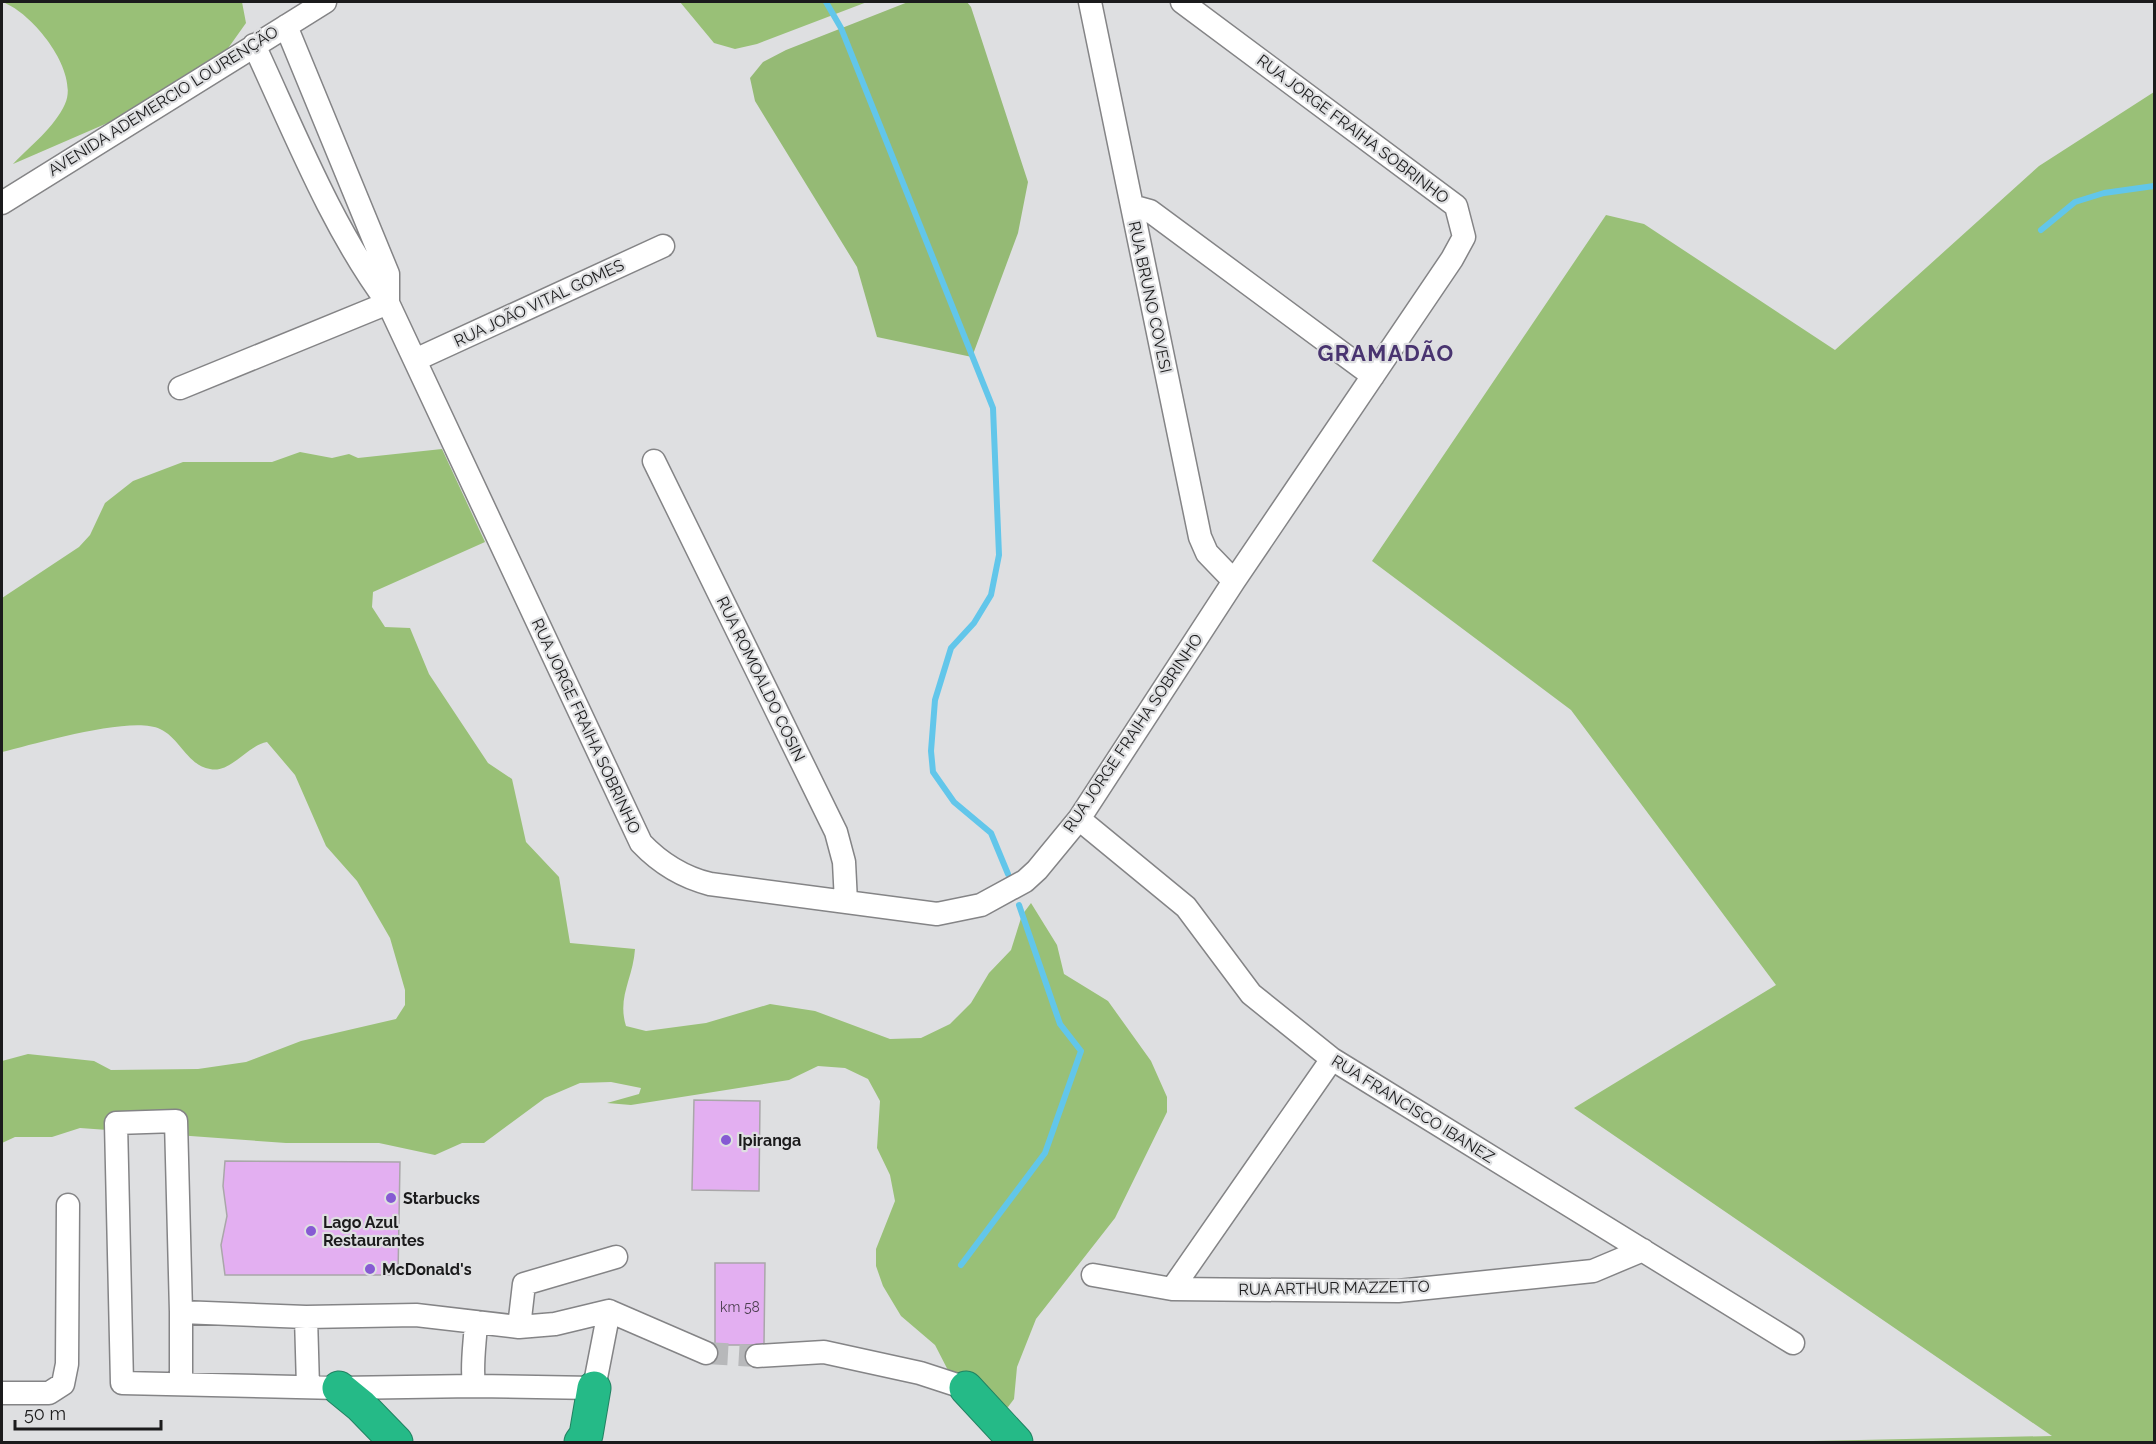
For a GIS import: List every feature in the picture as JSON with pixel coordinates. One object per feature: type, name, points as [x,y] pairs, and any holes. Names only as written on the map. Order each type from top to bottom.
[{"type":"highway","points":[[323,1388],[362,1406],[396,1443]]},
{"type":"highway","points":[[581,1443],[586,1436],[594,1388]]},
{"type":"highway","points":[[966,1388],[1016,1443]]},
{"type":"street","name":"AVENIDA ADEMERCIO LOURENÇÃO","points":[[2,203],[325,2]]},
{"type":"street","name":"RUA BRUNO COVESI","points":[[1090,2],[1200,537],[1207,553],[1234,581]]},
{"type":"street","name":"RUA JORGE FRAIHA SOBRINHO","points":[[388,303],[641,843],[660,862],[692,879],[937,914],[981,905],[1011,891],[1031,876],[1079,819],[1234,581],[1452,259],[1464,237],[1456,206],[1182,2]]},
{"type":"street","points":[[286,26],[388,274],[388,303]]},
{"type":"street","points":[[254,45],[320,186],[372,281],[388,303]]},
{"type":"street","points":[[1132,206],[1150,211],[1373,376]]},
{"type":"street","name":"RUA JOÃO VITAL GOMES","points":[[415,360],[663,246]]},
{"type":"street","points":[[180,388],[388,303]]},
{"type":"street","name":"RUA ROMOALDO COSIN","points":[[654,461],[836,832],[844,862],[846,902]]},
{"type":"street","name":"RUA FRANCISCO IBANEZ","points":[[1079,819],[1186,906],[1251,993],[1332,1059],[1793,1343]]},
{"type":"street","points":[[1172,1289],[1332,1059]]},
{"type":"street","points":[[181,1384],[176,1122],[116,1123],[122,1383],[323,1388],[474,1386],[594,1388],[609,1311]]},
{"type":"street","points":[[2,1393],[49,1393],[63,1384],[67,1364],[68,1204]]},
{"type":"street","name":"RUA ARTHUR MAZZETTO","points":[[1093,1275],[1172,1289],[1398,1291],[1593,1271],[1643,1250]]},
{"type":"street","points":[[519,1326],[524,1284],[616,1257]]},
{"type":"street","points":[[181,1312],[306,1317],[416,1315],[519,1326],[555,1324],[609,1311],[706,1353]]},
{"type":"street","points":[[306,1317],[323,1388]]},
{"type":"street","points":[[474,1386],[471,1369],[475,1356],[476,1322]]},
{"type":"street","points":[[757,1356],[824,1352],[920,1373],[966,1388]]},
{"type":"green space","points":[[2,2],[242,2],[246,23],[219,61],[186,89],[13,164],[55,121],[65,104],[68,91],[66,75],[50,44],[26,17]]},
{"type":"green space","points":[[680,2],[867,2],[757,44],[735,49],[714,43]]},
{"type":"green space","points":[[908,2],[967,2],[971,7],[1028,182],[1018,233],[972,357],[877,337],[857,267],[755,101],[750,78],[763,62],[786,50]]},
{"type":"green space","points":[[2154,92],[2154,1442],[1760,1442],[2052,1436],[1574,1108],[1776,985],[1571,710],[1372,561],[1606,215],[1644,224],[1835,350],[2039,166]]},
{"type":"green space","points":[[442,449],[485,542],[373,592],[372,607],[385,627],[410,628],[429,674],[488,763],[512,779],[526,842],[559,877],[570,943],[635,949],[624,997],[626,1026],[646,1031],[706,1023],[770,1004],[815,1011],[890,1039],[921,1038],[950,1024],[971,1003],[989,973],[1011,950],[1022,915],[1031,903],[1057,945],[1064,974],[1108,1001],[1151,1061],[1167,1097],[1167,1112],[1115,1218],[1036,1319],[1017,1367],[1014,1399],[1008,1407],[997,1405],[952,1378],[935,1345],[901,1316],[883,1286],[876,1266],[876,1249],[895,1201],[890,1175],[877,1148],[880,1101],[868,1079],[845,1068],[818,1066],[789,1080],[631,1105],[607,1103],[639,1094],[641,1088],[611,1082],[580,1083],[545,1098],[484,1143],[462,1143],[435,1155],[379,1143],[286,1143],[80,1128],[52,1137],[15,1137],[2,1143],[2,1061],[28,1054],[94,1061],[111,1070],[198,1069],[246,1062],[301,1041],[396,1019],[405,1005],[405,990],[390,938],[357,881],[326,846],[295,775],[267,742],[253,748],[225,767],[217,769],[202,767],[189,757],[167,733],[147,726],[106,728],[83,732],[2,752],[2,598],[79,547],[90,535],[105,503],[133,481],[183,462],[272,462],[300,452],[332,458],[349,454],[358,458]]},
{"type":"building","name":"Ipiranga","points":[[694,1100],[760,1101],[759,1191],[692,1190]]},
{"type":"building","name":"Lago Azul Restaurantes","points":[[225,1161],[400,1162],[398,1275],[225,1275],[221,1245],[227,1216],[223,1186]]},
{"type":"building","points":[[715,1263],[765,1263],[764,1345],[715,1345]]},
{"type":"waterway","points":[[826,2],[841,28],[993,408],[999,555],[991,595],[974,623],[951,648],[935,700],[931,751],[933,772],[954,802],[991,833],[1008,874]]},
{"type":"waterway","points":[[2041,230],[2075,202],[2104,193],[2154,186]]},
{"type":"waterway","points":[[961,1265],[1045,1153],[1081,1051],[1060,1024],[1019,905]]},
{"type":"tunnel","points":[[706,1353],[757,1356]]},
{"type":"place","name":"Ipiranga","points":[[726,1140]]},
{"type":"place","name":"Starbucks","points":[[391,1198]]},
{"type":"place","name":"Lago Azul Restaurantes","points":[[311,1231]]},
{"type":"place","name":"McDonald's","points":[[370,1269]]},
{"type":"district","name":"GRAMADÃO","points":[[1386,353]]}]
